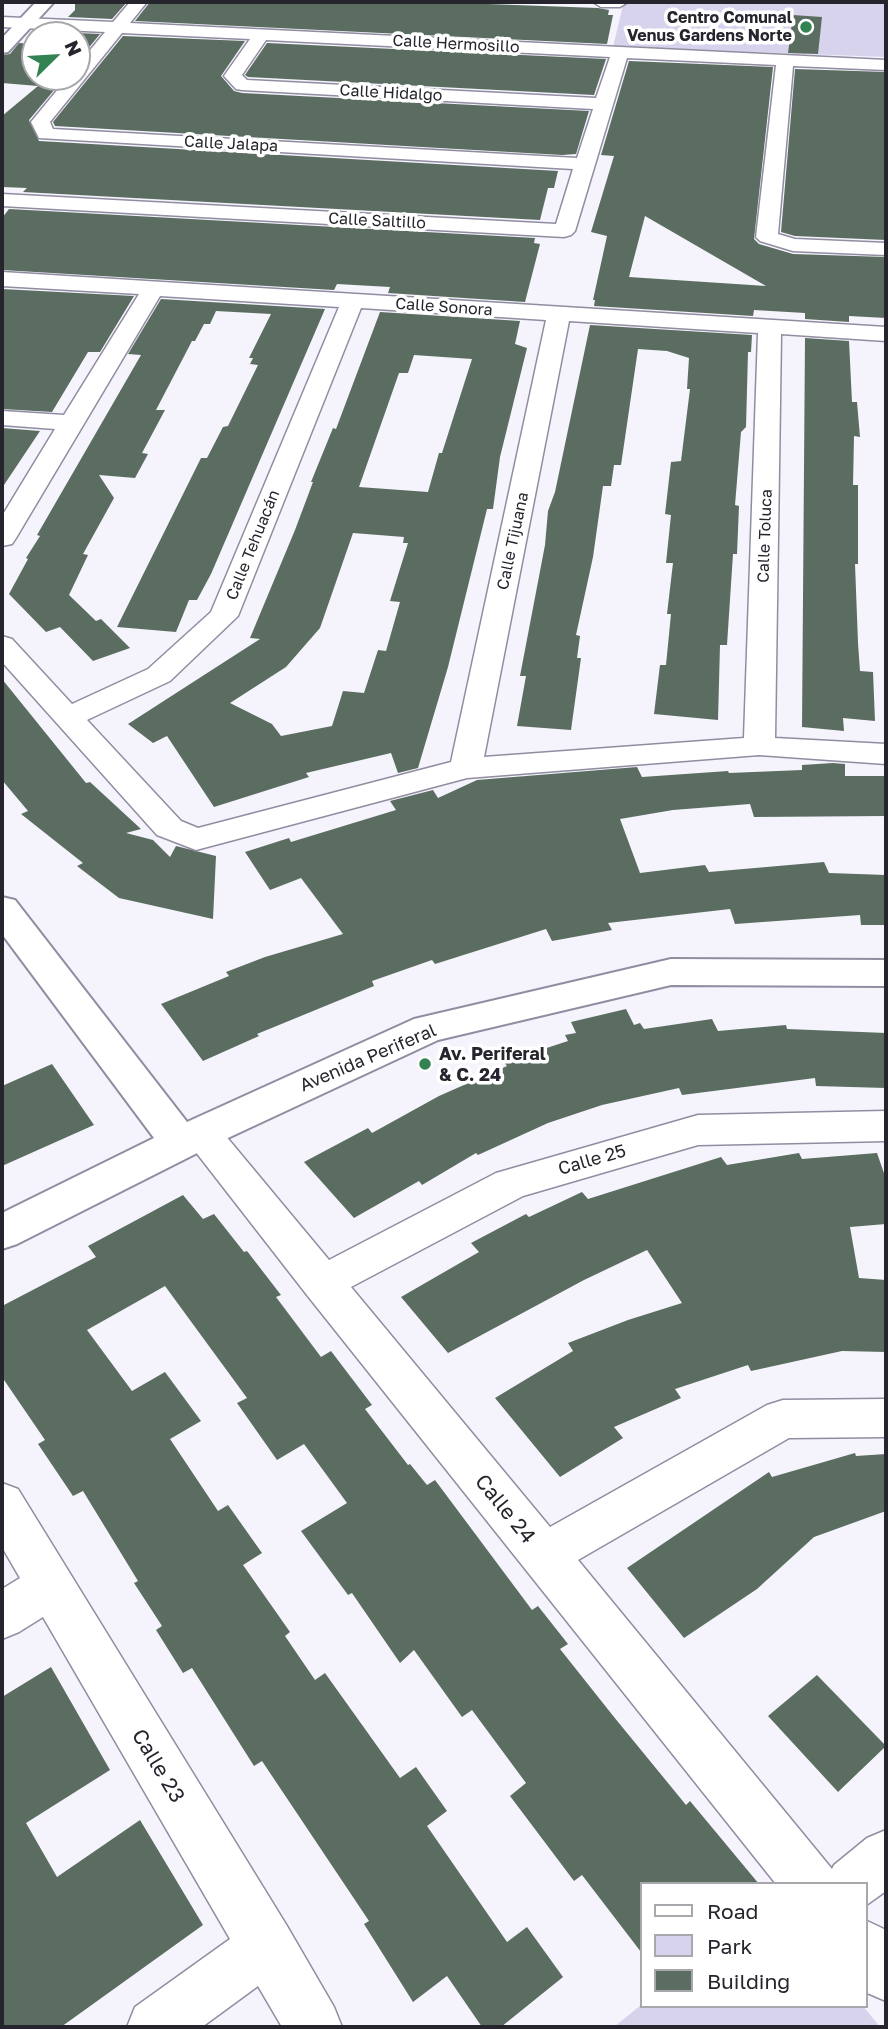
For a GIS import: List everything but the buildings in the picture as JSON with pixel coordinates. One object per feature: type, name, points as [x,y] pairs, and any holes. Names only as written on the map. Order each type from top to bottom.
[{"type":"street","points":[[27,21],[45,2]]},
{"type":"street","name":"Calle Jalapa","points":[[139,2],[40,122],[46,134],[585,164]]},
{"type":"street","points":[[601,2],[620,2]]},
{"type":"street","name":"Calle Hermosillo","points":[[2,22],[21,23]]},
{"type":"street","name":"Calle Hermosillo","points":[[91,26],[886,65]]},
{"type":"street","points":[[2,48],[21,27]]},
{"type":"street","name":"Calle Hidalgo","points":[[262,34],[233,76],[242,85],[604,104]]},
{"type":"street","name":"Calle Saltillo","points":[[2,200],[564,231],[620,52]]},
{"type":"street","points":[[785,60],[767,237],[793,245],[886,249]]},
{"type":"street","name":"Calle Sonora","points":[[2,279],[886,334]]},
{"type":"street","points":[[3,533],[153,289]]},
{"type":"street","name":"Calle Tehuacán","points":[[68,717],[159,675],[224,616],[353,301]]},
{"type":"street","name":"Calle Tijuana","points":[[466,768],[559,314]]},
{"type":"street","name":"Calle Toluca","points":[[759,746],[770,327]]},
{"type":"street","points":[[2,418],[70,423]]},
{"type":"street","points":[[2,645],[169,828],[196,839],[466,768],[759,746],[886,754]]},
{"type":"street","points":[[2,909],[191,1138]]},
{"type":"street","name":"Avenida Periferal","points":[[2,1232],[191,1138],[428,1029],[671,972],[886,973]]},
{"type":"street","name":"Calle 25","points":[[322,1283],[510,1184],[698,1130],[886,1126]]},
{"type":"street","name":"Calle 24","points":[[191,1138],[322,1283],[809,1882]]},
{"type":"street","points":[[542,1555],[783,1419],[886,1418]]},
{"type":"street","name":"Calle 23","points":[[2,1504],[314,2027]]},
{"type":"street","points":[[2,1615],[50,1586]]},
{"type":"street","points":[[855,1882],[886,1857]]},
{"type":"street","points":[[155,2027],[267,1947]]},
{"type":"street","points":[[867,1950],[886,1973]]},
{"type":"green space","points":[[635,2],[886,2],[886,57],[613,47],[623,5]]},
{"type":"green space","points":[[640,2006],[640,2008],[865,2008],[880,2027],[614,2027]]},
{"type":"place","name":"Centro Comunal Venus Gardens Norte","points":[[806,27]]},
{"type":"place","name":"Av. Periferal & C. 24","points":[[425,1064]]}]
